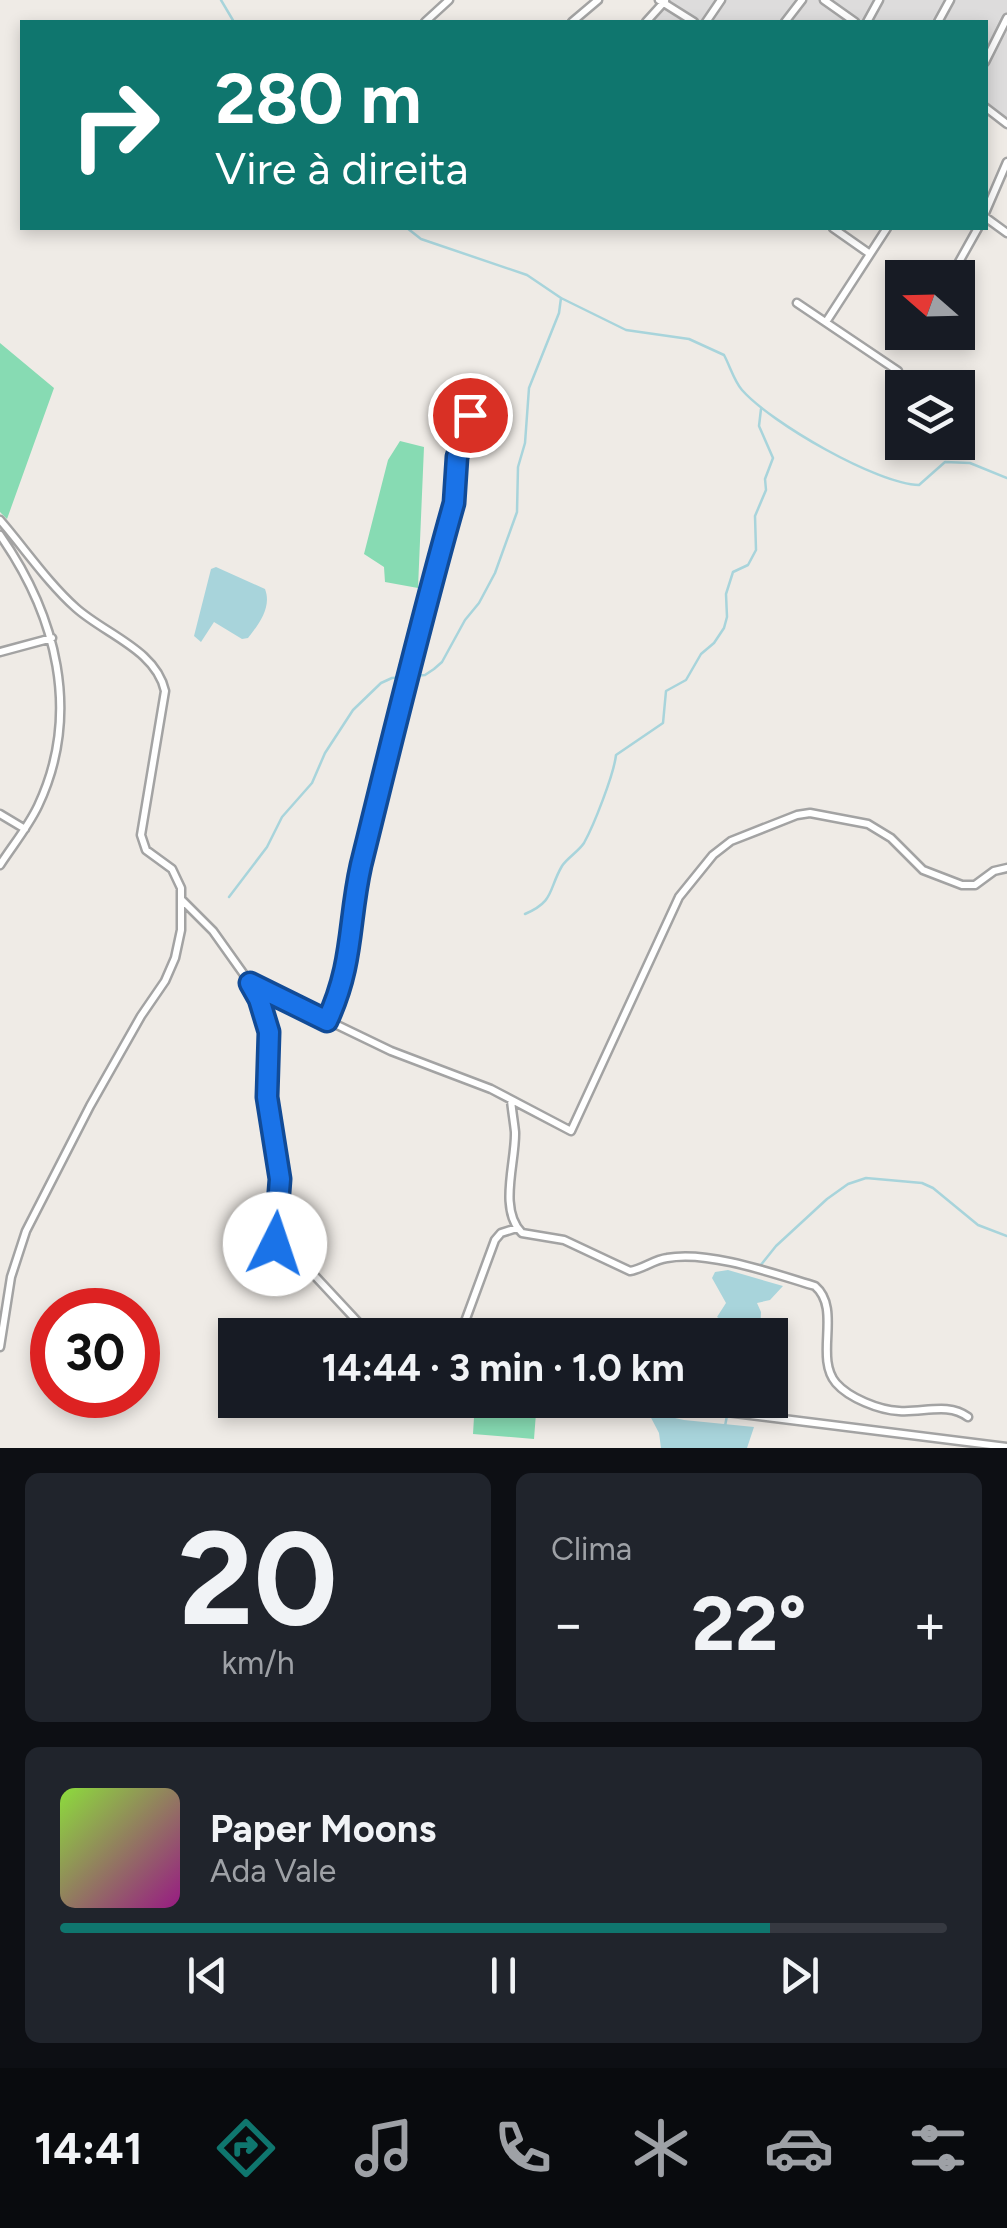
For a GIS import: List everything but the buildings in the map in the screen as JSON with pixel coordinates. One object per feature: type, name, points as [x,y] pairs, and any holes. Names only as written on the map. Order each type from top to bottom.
[{"type":"street","points":[[427,20],[449,0]]},
{"type":"street","points":[[574,20],[598,0]]},
{"type":"street","points":[[787,20],[802,0]]},
{"type":"street","points":[[824,0],[853,20]]},
{"type":"street","points":[[663,1],[691,20]]},
{"type":"street","points":[[988,56],[1007,18]]},
{"type":"street","points":[[988,208],[1007,162]]},
{"type":"street","points":[[836,230],[870,254]]},
{"type":"street","points":[[826,322],[886,230]]},
{"type":"street","points":[[960,260],[977,230]]},
{"type":"street","points":[[797,303],[897,370]]},
{"type":"street","points":[[327,1021],[344,981],[360,872],[454,503],[460,444],[479,386]]},
{"type":"street","points":[[0,520],[72,605],[146,657],[163,680],[165,690],[153,778],[141,836],[150,856],[172,869],[183,901],[181,930],[165,981],[90,1106],[26,1232],[10,1277],[0,1347]]},
{"type":"street","points":[[0,536],[29,580],[52,638],[59,679],[58,725],[46,783],[25,829],[0,864]]},
{"type":"street","points":[[0,652],[52,638]]},
{"type":"street","points":[[0,814],[25,829]]},
{"type":"street","points":[[250,983],[406,1057],[472,1080],[572,1131],[679,897],[713,855],[731,840],[797,814],[810,814],[868,824],[890,838],[922,870],[962,884],[975,885],[994,871],[1007,868]]},
{"type":"street","points":[[183,901],[212,931],[250,983],[269,1032],[267,1097],[280,1179],[275,1244],[301,1261],[353,1318]]},
{"type":"street","points":[[511,1100],[515,1133],[510,1208],[516,1228],[531,1236],[564,1240],[630,1271],[660,1259],[686,1256],[815,1286],[824,1297],[828,1366],[838,1386],[898,1412],[954,1409],[968,1417]]},
{"type":"street","points":[[466,1318],[495,1240],[501,1233],[516,1228]]},
{"type":"street","points":[[772,1418],[1007,1448]]},
{"type":"shaded area","points":[[657,0],[1007,0],[1007,124],[988,111],[988,20],[646,20],[660,3]]},
{"type":"green space","points":[[0,343],[54,388],[7,519],[0,512]]},
{"type":"green space","points":[[400,441],[424,447],[418,588],[385,582],[384,567],[364,554],[388,460]]},
{"type":"green space","points":[[474,1418],[536,1418],[534,1439],[473,1434]]},
{"type":"water","points":[[216,567],[265,589],[266,609],[248,638],[242,639],[214,622],[201,642],[194,636],[211,569]]},
{"type":"water","points":[[728,1270],[783,1286],[770,1300],[757,1303],[761,1318],[719,1318],[726,1303],[712,1278],[715,1272]]},
{"type":"water","points":[[651,1418],[754,1427],[747,1448],[661,1448]]},
{"type":"waterway","points":[[221,0],[233,20]]},
{"type":"waterway","points":[[410,230],[421,239],[527,275],[561,298],[626,330],[689,339],[724,355],[739,386],[756,404],[826,449],[878,474],[919,485],[945,462],[970,463],[1007,478]]},
{"type":"waterway","points":[[229,897],[267,847],[282,817],[312,783],[325,753],[353,710],[381,683],[425,675],[434,669],[479,603],[495,573],[517,512],[518,467],[525,443],[529,388],[559,313],[561,298]]},
{"type":"waterway","points":[[525,914],[546,899],[562,866],[584,843],[616,755],[663,723],[666,691],[686,680],[701,654],[724,628],[726,594],[733,572],[748,565],[756,550],[755,516],[773,458],[759,426],[761,409]]},
{"type":"waterway","points":[[760,1266],[827,1199],[848,1184],[866,1178],[922,1183],[978,1225],[1007,1236]]},
{"type":"waterway","points":[[725,1426],[727,1418]]},
{"type":"route","points":[[275,1244],[280,1179],[267,1097],[269,1032],[250,983],[327,1021],[336,1003],[350,951],[360,872],[454,503],[457,457],[470,415]]}]
